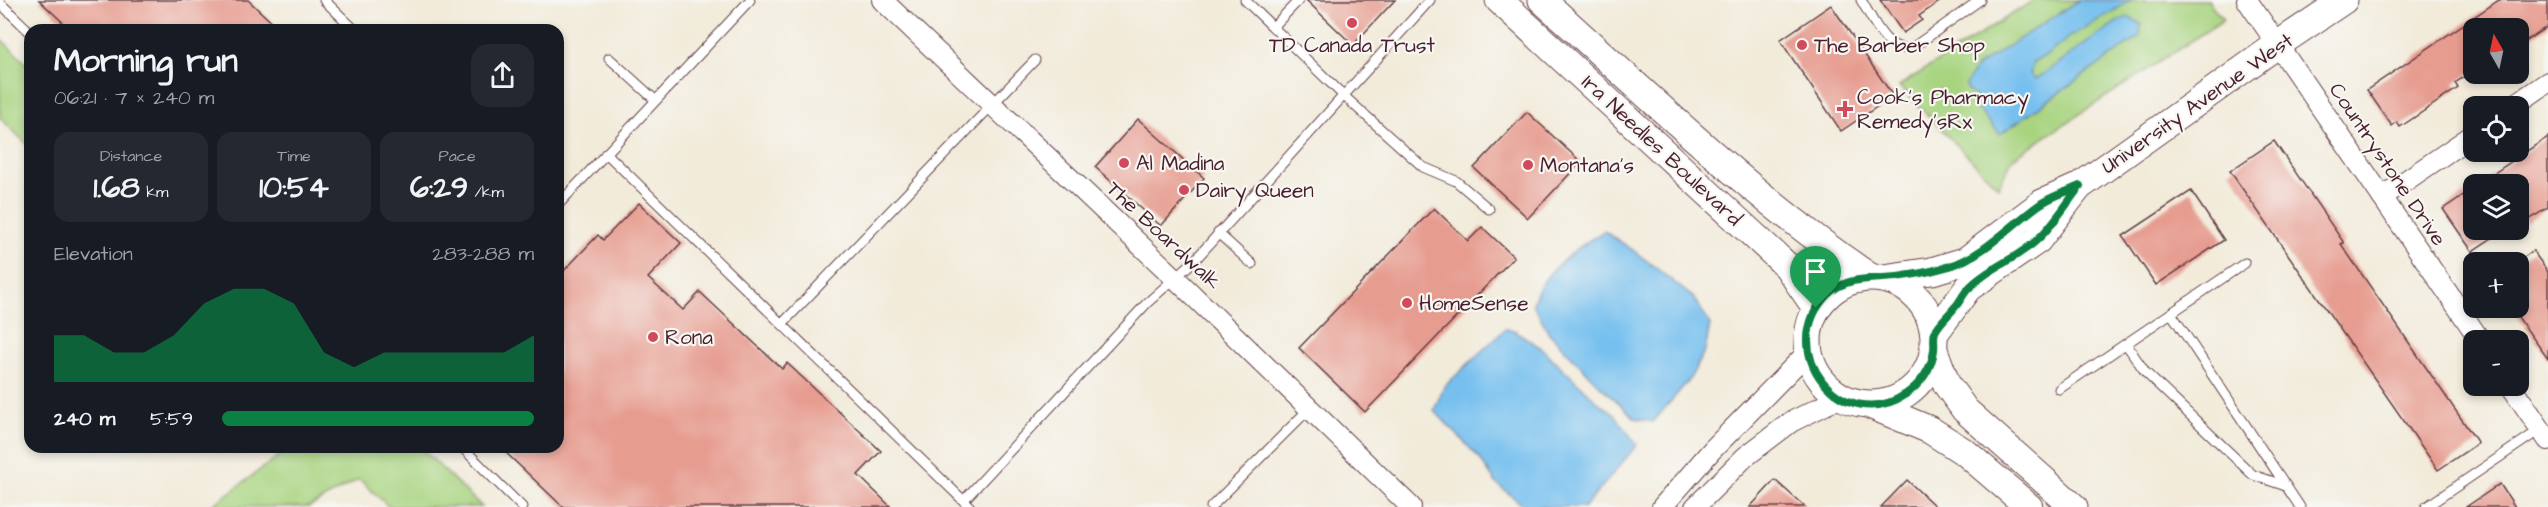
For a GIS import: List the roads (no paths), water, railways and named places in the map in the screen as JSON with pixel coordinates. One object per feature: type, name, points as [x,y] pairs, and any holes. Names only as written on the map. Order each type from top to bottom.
[{"type":"main road","name":"Ira Needles Boulevard","points":[[1499,0],[1787,266],[1816,308]]},
{"type":"main road","name":"Ira Needles Boulevard","points":[[1542,0],[1814,240],[1876,278]]},
{"type":"main road","name":"University Avenue West","points":[[1876,278],[1932,271],[1965,261],[2042,203],[2080,186],[2277,45],[2344,0]]},
{"type":"main road","name":"University Avenue West","points":[[1934,341],[1968,288],[2038,240],[2080,186]]},
{"type":"main road","points":[[2029,507],[1966,453],[1930,430],[1870,405],[1855,403],[1825,386],[1814,370],[1808,352],[1807,336],[1816,308],[1830,292],[1849,281],[1876,278],[1902,285],[1917,297],[1929,313],[1934,341],[1947,385],[1965,410],[2074,507]]},
{"type":"main road","points":[[1870,405],[1888,402],[1905,395],[1919,383],[1929,367],[1934,341]]},
{"type":"street","name":"The Boardwalk","points":[[882,0],[1175,278],[1411,507]]},
{"type":"street","name":"Countrystone Drive","points":[[2247,0],[2473,330]]},
{"type":"street","points":[[2528,96],[2548,82]]},
{"type":"street","points":[[2382,197],[2463,142]]},
{"type":"street","points":[[1662,507],[1712,450],[1808,352]]},
{"type":"street","points":[[2518,396],[2544,435]]},
{"type":"street","points":[[1695,507],[1745,457],[1791,422],[1841,397]]},
{"type":"lane","points":[[324,0],[349,24]]},
{"type":"lane","points":[[564,198],[654,99],[750,0]]},
{"type":"lane","points":[[1245,0],[1344,96],[1423,167],[1456,180],[1489,209]]},
{"type":"lane","points":[[1273,27],[1299,0]]},
{"type":"lane","points":[[606,153],[967,504],[1147,303],[1194,261],[1430,0]]},
{"type":"lane","points":[[1861,0],[1891,46],[1902,50],[1912,48],[1980,0]]},
{"type":"lane","points":[[0,3],[24,27]]},
{"type":"lane","points":[[609,58],[654,99]]},
{"type":"lane","points":[[782,324],[1035,60]]},
{"type":"lane","points":[[1218,233],[1252,264]]},
{"type":"lane","points":[[2059,389],[2245,263]]},
{"type":"lane","points":[[2171,313],[2300,507]]},
{"type":"lane","points":[[2126,344],[2146,373],[2253,476],[2286,486]]},
{"type":"lane","points":[[1211,507],[1310,408]]},
{"type":"lane","points":[[2426,507],[2544,435]]},
{"type":"lane","points":[[468,453],[522,507]]},
{"type":"water","points":[[2079,0],[2132,0],[2069,37],[2046,56],[2034,61],[2030,74],[2036,79],[2118,21],[2128,17],[2141,24],[2140,36],[2000,134],[1975,106],[1975,96],[1969,92],[1966,85],[1976,67]]},
{"type":"water","points":[[1604,231],[1633,250],[1694,298],[1710,324],[1705,351],[1689,380],[1653,422],[1635,418],[1598,384],[1549,333],[1533,304],[1543,282],[1552,271],[1572,253]]},
{"type":"water","points":[[1505,329],[1514,330],[1540,347],[1599,403],[1615,415],[1637,445],[1585,507],[1525,507],[1496,483],[1480,459],[1434,410],[1444,387]]},
{"type":"place","name":"TD Canada Trust","points":[[1352,23]]},
{"type":"place","name":"The Barber Shop","points":[[1802,45]]},
{"type":"place","name":"Cook's Pharmacy Remedy'sRx","points":[[1845,109]]},
{"type":"place","name":"Al Madina","points":[[1124,163]]},
{"type":"place","name":"Montana's","points":[[1528,165]]},
{"type":"place","name":"Dairy Queen","points":[[1184,190]]},
{"type":"place","name":"HomeSense","points":[[1407,303]]},
{"type":"place","name":"Rona","points":[[653,337]]}]
